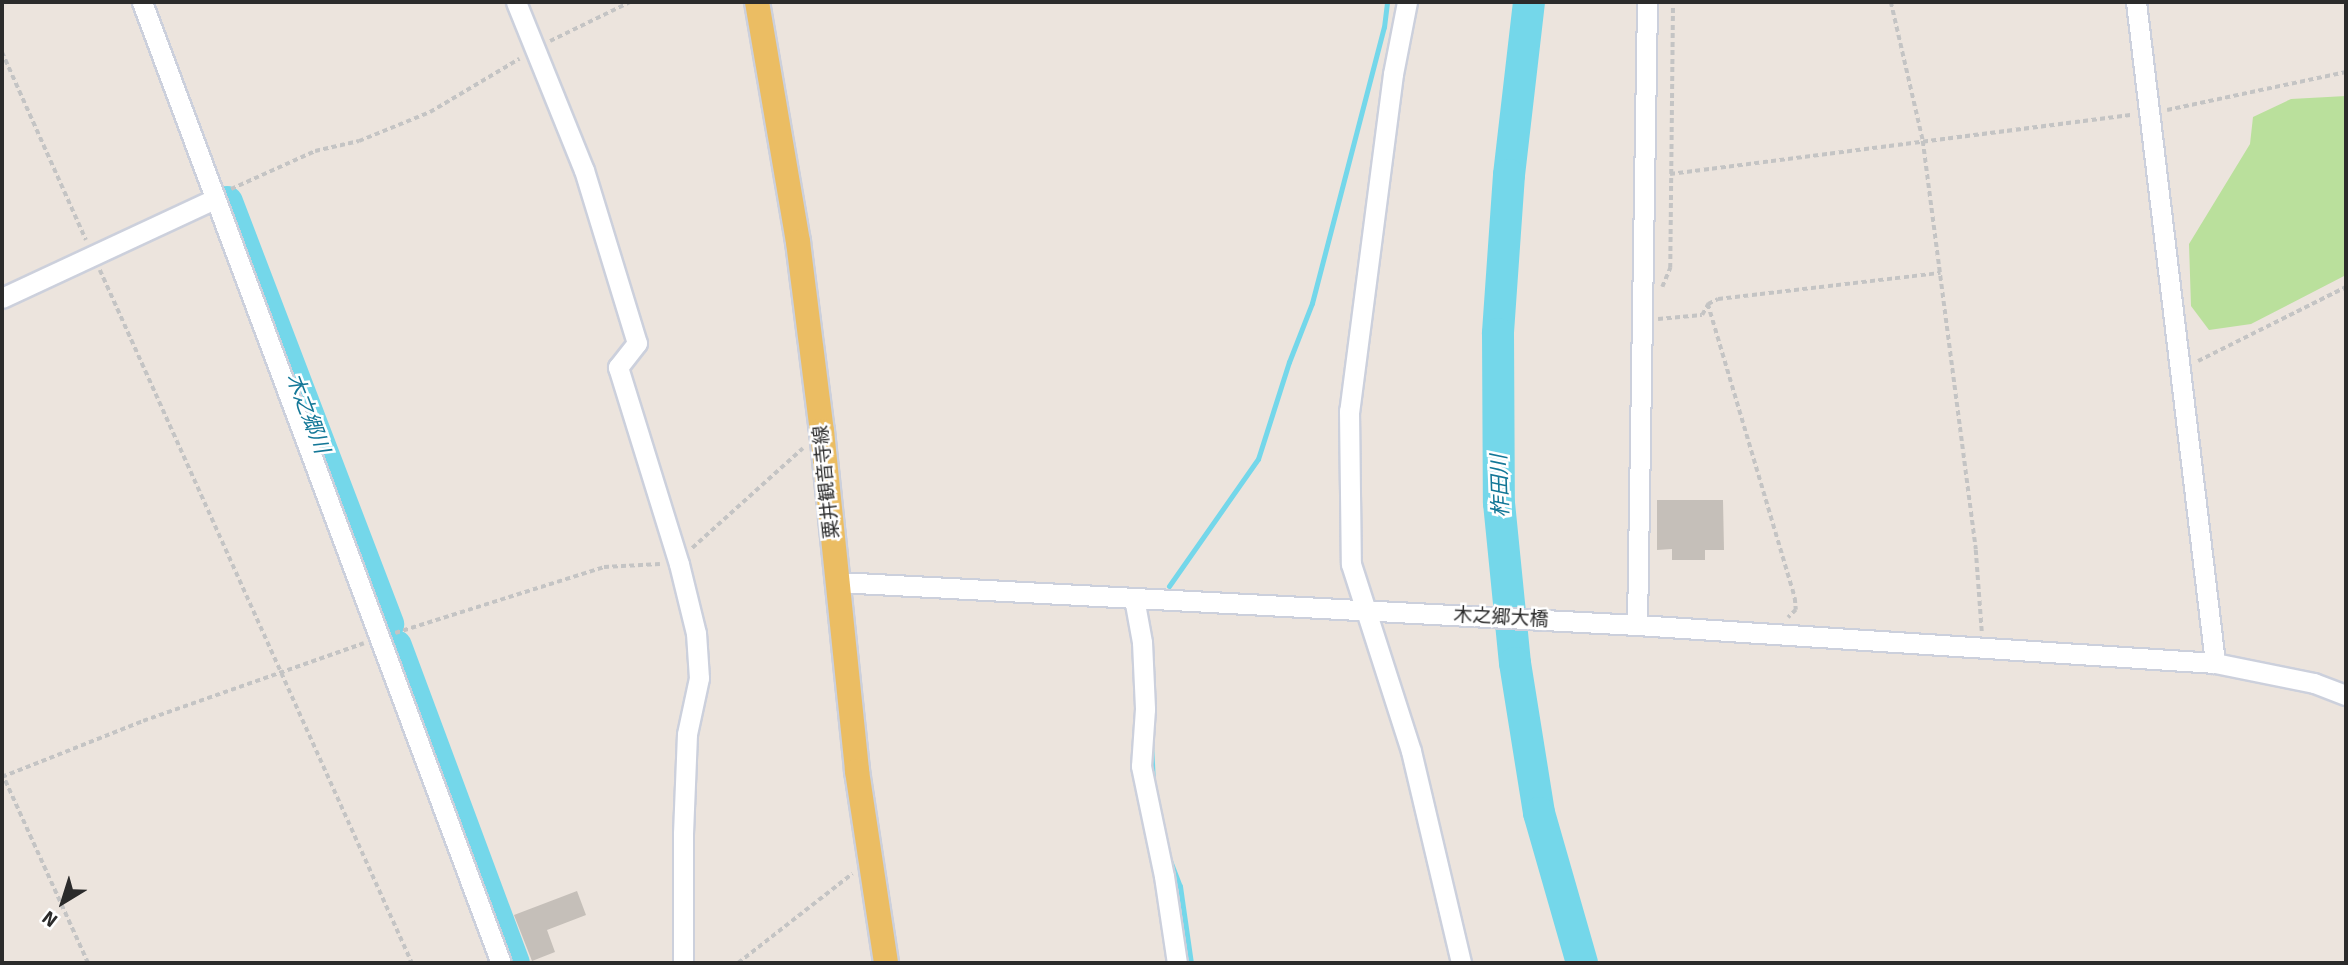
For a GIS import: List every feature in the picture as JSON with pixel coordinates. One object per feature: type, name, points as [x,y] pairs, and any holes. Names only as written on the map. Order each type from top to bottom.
[{"type":"main road","name":"粟井観音寺線","points":[[757,2],[789,183],[822,431],[845,676],[886,963]]},
{"type":"street","points":[[142,2],[501,963]]},
{"type":"street","points":[[516,2],[537,47],[584,170],[637,343],[618,367],[679,564],[696,634],[698,678],[687,734],[683,963]]},
{"type":"street","points":[[1406,2],[1393,74],[1349,411],[1351,564],[1411,751],[1461,963]]},
{"type":"street","points":[[1637,625],[1649,323],[1647,2]]},
{"type":"street","points":[[2136,2],[2215,663]]},
{"type":"street","points":[[2,298],[215,199]]},
{"type":"street","name":"木之郷大橋","points":[[838,582],[1637,625],[2215,663],[2314,682],[2346,695]]},
{"type":"street","points":[[1134,598],[1145,709],[1141,766],[1164,876],[1177,963]]},
{"type":"path","points":[[215,199],[230,189],[315,151],[359,141],[430,112],[485,82],[537,47],[630,2]]},
{"type":"path","points":[[1660,292],[1670,268],[1673,2]]},
{"type":"path","points":[[1891,2],[1923,141],[1976,550],[1984,648]]},
{"type":"path","points":[[2,52],[279,673],[412,963]]},
{"type":"path","points":[[1670,174],[2150,113],[2346,72]]},
{"type":"path","points":[[1649,323],[1702,315],[1708,303],[1718,299],[1940,273]]},
{"type":"path","points":[[2179,370],[2346,287]]},
{"type":"path","points":[[1708,303],[1795,598],[1796,610],[1786,620]]},
{"type":"path","points":[[1649,323],[1657,310]]},
{"type":"path","points":[[88,963],[2,775],[143,721],[380,638],[604,567],[679,564],[727,515],[822,431]]},
{"type":"path","points":[[738,963],[870,860]]},
{"type":"green space","points":[[2346,96],[2346,275],[2251,324],[2209,330],[2191,306],[2189,244],[2250,144],[2253,117],[2291,99]]},
{"type":"building","points":[[1657,500],[1723,500],[1724,550],[1705,550],[1705,560],[1672,560],[1672,549],[1657,550]]},
{"type":"building","points":[[577,891],[586,915],[547,930],[555,952],[532,961],[514,915]]},
{"type":"waterway","points":[[1169,586],[1258,459],[1289,362],[1312,303],[1384,27],[1387,2]]},
{"type":"waterway","name":"柞田川","points":[[1529,2],[1509,175],[1498,334],[1499,503],[1515,663],[1539,813],[1582,963]]},
{"type":"waterway","name":"木之郷川","points":[[227,202],[388,624]]},
{"type":"waterway","name":"木之郷川","points":[[396,646],[514,963]]},
{"type":"waterway","points":[[1151,744],[1153,783]]},
{"type":"waterway","points":[[1169,858],[1180,886],[1191,963]]}]
